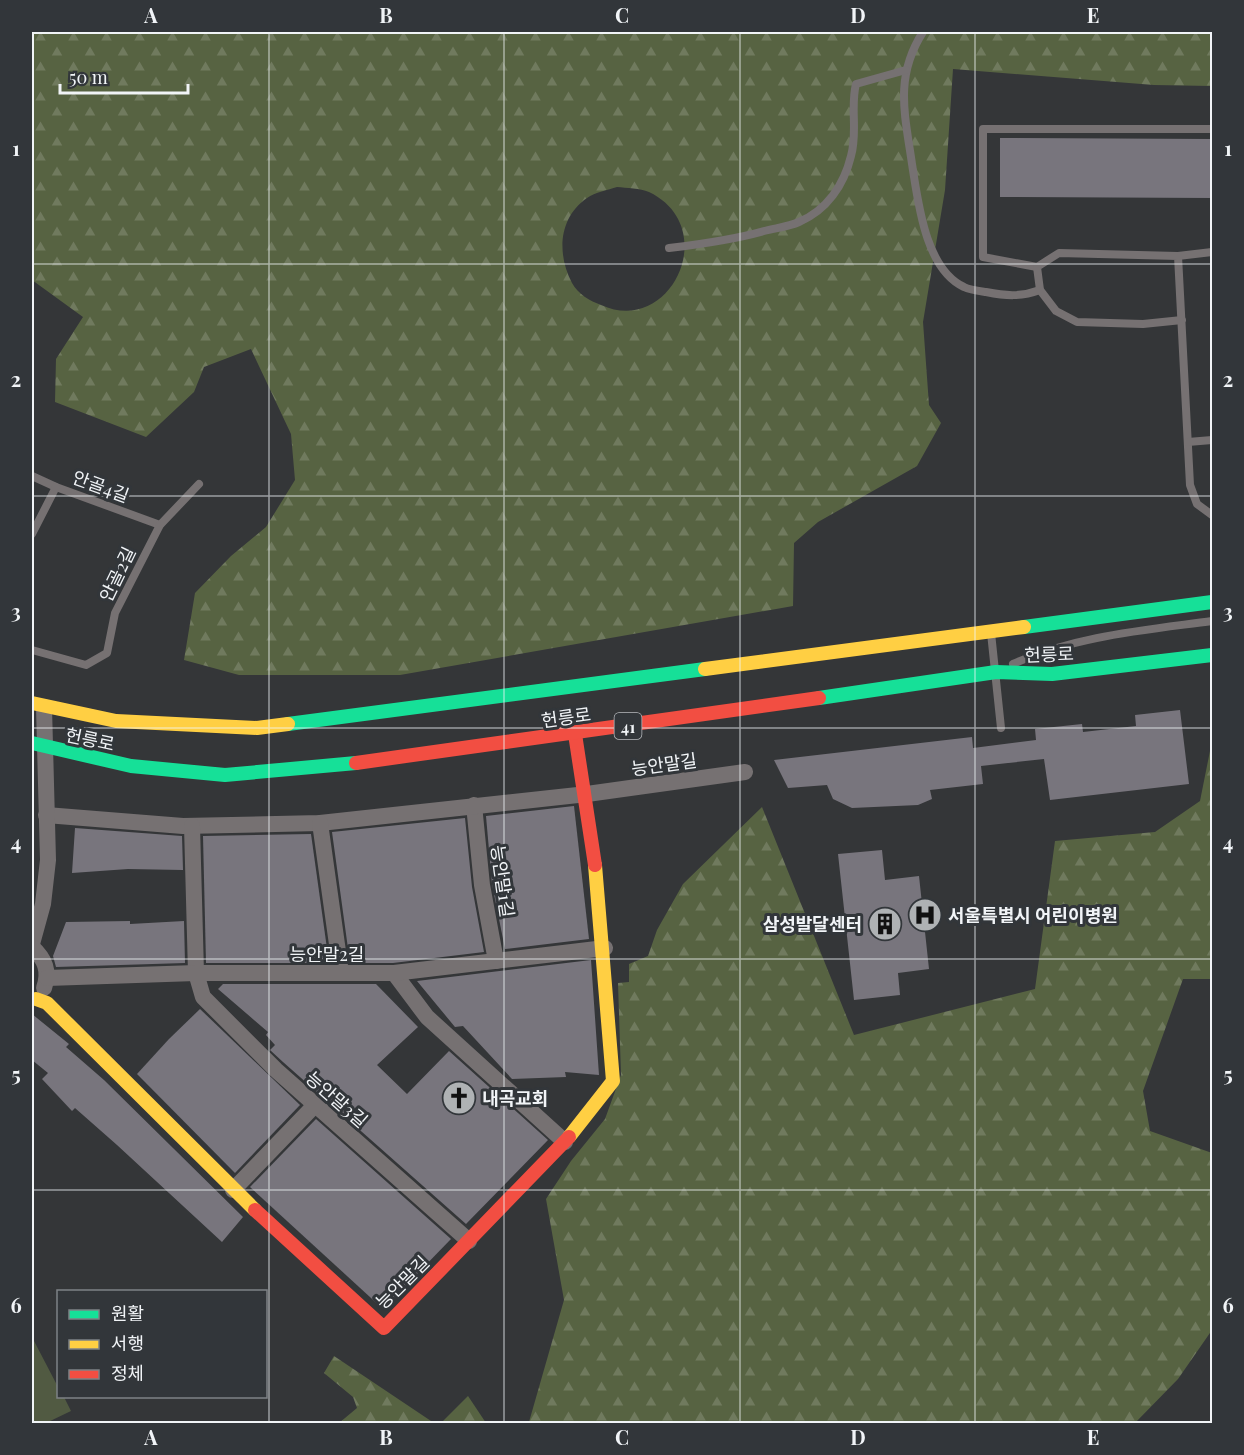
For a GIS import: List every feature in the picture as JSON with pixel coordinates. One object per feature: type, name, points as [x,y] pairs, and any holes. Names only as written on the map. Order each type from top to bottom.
[{"type":"main road","name":"헌릉로","points":[[38,705],[116,721],[257,728],[1212,602]]},
{"type":"main road","name":"헌릉로","points":[[38,745],[131,766],[225,775],[357,763],[575,734],[996,672],[1052,674],[1212,655]]},
{"type":"main road","name":"능안말길","points":[[34,1000],[47,1004],[233,1190],[384,1328],[565,1142],[613,1081],[605,948],[587,794],[575,734]]},
{"type":"street","points":[[34,1000],[47,978],[45,963],[32,946],[43,904],[48,861],[46,815],[38,745],[38,705]]},
{"type":"street","name":"능안말길","points":[[587,794],[745,772]]},
{"type":"street","points":[[46,815],[192,825],[320,823],[587,794]]},
{"type":"street","name":"능안말1길","points":[[474,805],[482,885],[496,961]]},
{"type":"street","points":[[320,823],[341,973]]},
{"type":"street","points":[[192,825],[196,974]]},
{"type":"street","name":"능안말2길","points":[[47,978],[196,974],[394,973],[605,948]]},
{"type":"street","points":[[394,973],[427,1017],[565,1142]]},
{"type":"street","name":"능안말3길","points":[[196,974],[202,998],[276,1070],[469,1241]]},
{"type":"street","points":[[233,1190],[315,1105]]},
{"type":"lane","points":[[923,32],[913,46],[902,92],[919,209],[927,238],[945,272],[964,287],[994,294],[1022,296],[1040,290]]},
{"type":"lane","points":[[669,248],[730,241],[799,222],[822,208],[836,193],[852,153],[855,115],[853,97],[856,84],[906,70]]},
{"type":"lane","points":[[1212,129],[983,129],[983,256],[1037,267],[1059,253],[1178,256],[1212,252]]},
{"type":"lane","points":[[1178,256],[1190,484],[1197,504],[1212,515]]},
{"type":"lane","points":[[1037,267],[1040,290],[1056,311],[1077,322],[1143,324],[1182,321]]},
{"type":"lane","points":[[1188,442],[1212,440]]},
{"type":"lane","name":"안골4길","points":[[32,476],[56,488],[159,525]]},
{"type":"lane","name":"안골2길","points":[[32,650],[86,665],[107,653],[115,613],[159,525],[199,484]]},
{"type":"lane","points":[[32,534],[56,488]]},
{"type":"lane","points":[[996,672],[1035,654],[1130,632],[1212,621]]},
{"type":"lane","points":[[991,632],[1001,729]]},
{"type":"green space","points":[[32,32],[1212,32],[1212,86],[1154,85],[953,69],[945,190],[923,322],[929,405],[941,423],[917,466],[818,522],[794,543],[793,606],[400,675],[239,675],[184,660],[195,593],[231,556],[266,527],[295,480],[291,434],[251,349],[204,367],[194,392],[146,437],[55,402],[56,359],[83,317],[32,280]],"holes":[[[617,187],[649,192],[671,208],[682,229],[684,252],[679,274],[666,293],[648,306],[626,311],[601,305],[578,291],[567,272],[563,249],[566,226],[577,206],[594,194]]]},
{"type":"green space","points":[[1212,741],[1212,979],[1183,979],[1143,1091],[1150,1131],[1212,1153],[1212,1330],[1178,1379],[1135,1423],[524,1424],[529,1422],[564,1300],[546,1199],[571,1161],[605,1119],[621,1075],[618,983],[629,982],[629,964],[648,956],[657,930],[683,884],[762,807],[854,1035],[1035,989],[1055,841],[1155,832],[1200,801]]},
{"type":"green space","points":[[33,1339],[57,1385],[57,1398],[64,1398],[71,1411],[46,1423],[32,1423]]},
{"type":"green space","points":[[334,1356],[434,1423],[339,1423],[357,1408],[353,1397],[324,1373]]},
{"type":"green space","points":[[468,1396],[486,1423],[441,1423]]},
{"type":"building","points":[[1000,138],[1212,139],[1212,198],[1000,197]]},
{"type":"building","points":[[1180,710],[1189,784],[1050,800],[1044,759],[981,766],[983,784],[930,790],[932,799],[918,805],[852,808],[833,799],[827,785],[788,788],[774,760],[972,737],[973,748],[1036,740],[1035,729],[1082,724],[1083,732],[1136,726],[1135,715]]},
{"type":"building","points":[[574,806],[589,939],[505,949],[492,884],[486,816]]},
{"type":"building","points":[[465,818],[472,887],[484,952],[393,963],[350,963],[332,832]]},
{"type":"building","points":[[75,828],[182,836],[183,870],[128,869],[72,873]]},
{"type":"building","points":[[311,834],[329,963],[206,963],[203,836]]},
{"type":"building","name":"삼성발달센터","points":[[882,850],[885,880],[919,876],[929,969],[898,973],[900,995],[854,1000],[838,854]]},
{"type":"building","points":[[130,921],[130,924],[184,921],[185,963],[56,967],[53,956],[66,922]]},
{"type":"building","points":[[591,960],[599,1075],[565,1072],[566,1077],[512,1079],[463,1026],[455,1027],[417,981]]},
{"type":"building","points":[[223,984],[376,984],[418,1027],[377,1065],[407,1094],[449,1051],[548,1140],[466,1224],[270,1050],[275,1045],[266,1035],[268,1032],[218,989]]},
{"type":"building","points":[[200,1009],[300,1105],[235,1173],[137,1074]]},
{"type":"building","points":[[32,1014],[69,1044],[66,1047],[104,1080],[243,1217],[222,1242],[75,1108],[72,1111],[42,1079],[48,1073],[32,1060]]},
{"type":"building","points":[[316,1119],[451,1239],[383,1309],[250,1187]]},
{"type":"traffic: fast","points":[[1024,627],[1212,602]]},
{"type":"traffic: fast","points":[[819,698],[996,672],[1052,674],[1212,655]]},
{"type":"traffic: fast","points":[[288,724],[705,669]]},
{"type":"traffic: fast","points":[[32,743],[131,766],[225,775],[356,763]]},
{"type":"traffic: slow","points":[[705,669],[1024,627]]},
{"type":"traffic: slow","points":[[32,703],[116,721],[257,728],[288,724]]},
{"type":"traffic: slow","points":[[569,1137],[613,1081],[595,865]]},
{"type":"traffic: slow","points":[[36,999],[47,1003],[255,1210]]},
{"type":"traffic: jam","points":[[356,763],[819,698]]},
{"type":"traffic: jam","points":[[575,734],[595,865]]},
{"type":"traffic: jam","points":[[255,1210],[384,1328],[569,1137]]},
{"type":"place","name":"서울특별시 어린이병원","points":[[925,915]]},
{"type":"place","name":"삼성발달센터","points":[[885,924]]},
{"type":"place","name":"내곡교회","points":[[459,1098]]}]
